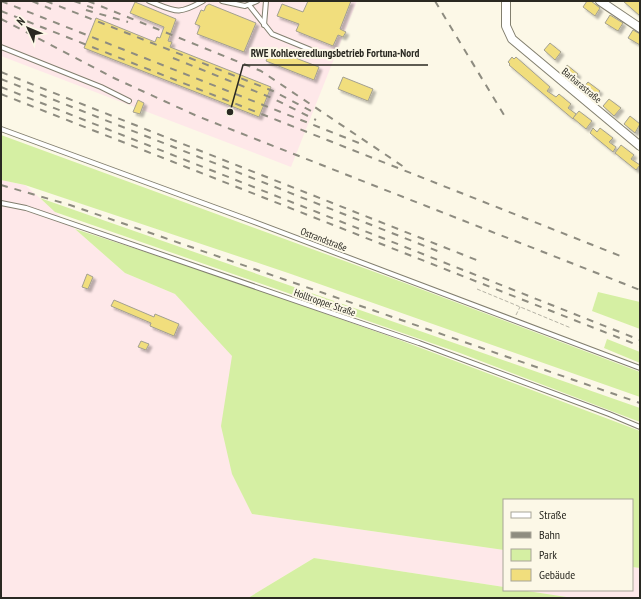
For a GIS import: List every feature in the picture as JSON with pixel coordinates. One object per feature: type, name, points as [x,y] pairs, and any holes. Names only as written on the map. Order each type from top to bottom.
[{"type":"street","name":"Barbarastraße","points":[[506,1],[506,26],[512,39],[640,146]]},
{"type":"street","points":[[600,1],[640,28]]},
{"type":"lane","points":[[149,1],[177,12],[187,10],[203,1]]},
{"type":"lane","points":[[222,1],[238,6],[249,5],[257,1]]},
{"type":"lane","points":[[264,25],[266,1]]},
{"type":"lane","points":[[249,5],[264,25],[276,36],[316,52]]},
{"type":"lane","points":[[1,47],[102,87],[130,101]]},
{"type":"lane","name":"Ostrandstraße","points":[[1,129],[514,319],[640,368]]},
{"type":"lane","name":"Holltropper Straße","points":[[1,203],[48,216],[419,343],[610,414],[640,427]]},
{"type":"path","points":[[477,289],[571,328]]},
{"type":"path","points":[[514,319],[520,307]]},
{"type":"shaded area","points":[[1,1],[357,1],[291,167],[1,56]]},
{"type":"shaded area","points":[[1,180],[25,185],[125,273],[175,294],[233,356],[222,426],[252,514],[503,550],[503,587],[314,558],[248,598],[1,598]]},
{"type":"shaded area","points":[[633,567],[640,568],[640,598],[573,598],[528,591],[633,591]]},
{"type":"green space","points":[[1,135],[402,282],[640,372],[640,397],[291,274],[25,185],[1,180]]},
{"type":"green space","points":[[40,198],[640,408],[640,422],[460,353],[55,212]]},
{"type":"green space","points":[[75,229],[207,272],[397,339],[640,431],[640,568],[633,567],[633,499],[503,499],[503,550],[252,514],[232,474],[221,426],[232,356],[175,294],[125,273]]},
{"type":"green space","points":[[598,292],[640,302],[640,329],[592,311]]},
{"type":"green space","points":[[607,339],[640,352],[640,363],[604,348]]},
{"type":"green space","points":[[314,558],[503,587],[503,591],[528,591],[573,598],[248,598]]},
{"type":"building","points":[[308,1],[351,1],[340,29],[346,32],[343,37],[338,35],[333,46],[296,31],[299,24],[277,16],[282,4],[303,12]]},
{"type":"building","points":[[587,1],[591,1],[600,8],[595,16],[583,7]]},
{"type":"building","points":[[623,1],[640,1],[640,16]]},
{"type":"building","points":[[135,2],[176,19],[168,41],[172,42],[170,47],[271,87],[259,117],[84,48],[96,18],[155,42],[157,37],[160,38],[164,27],[130,13]]},
{"type":"building","points":[[209,4],[256,23],[244,52],[197,34],[200,26],[195,24],[201,10],[204,11],[206,6]]},
{"type":"building","points":[[610,15],[623,23],[618,31],[605,23]]},
{"type":"building","points":[[633,30],[640,34],[640,45],[628,38]]},
{"type":"building","points":[[550,43],[561,52],[555,60],[544,50]]},
{"type":"building","points":[[272,49],[319,67],[314,80],[266,61]]},
{"type":"building","points":[[512,57],[514,59],[516,57],[550,87],[547,91],[556,97],[559,94],[571,104],[568,108],[576,114],[573,119],[509,65],[510,64],[508,62]]},
{"type":"building","points":[[567,65],[578,74],[573,81],[561,72]]},
{"type":"building","points":[[343,77],[373,89],[368,101],[338,89]]},
{"type":"building","points":[[588,82],[600,91],[593,98],[582,89]]},
{"type":"building","points":[[609,99],[621,108],[614,116],[603,106]]},
{"type":"building","points":[[138,100],[144,103],[140,114],[133,112]]},
{"type":"building","points":[[579,111],[592,121],[586,129],[573,118]]},
{"type":"building","points":[[630,116],[640,124],[635,133],[624,124]]},
{"type":"building","points":[[593,128],[597,132],[600,128],[613,138],[609,142],[616,147],[613,152],[590,133]]},
{"type":"building","points":[[621,145],[634,155],[631,159],[640,165],[636,170],[615,153]]},
{"type":"building","points":[[87,274],[93,277],[88,289],[82,287]]},
{"type":"building","points":[[114,300],[154,317],[155,314],[179,324],[174,336],[150,326],[151,323],[111,306]]},
{"type":"building","points":[[141,341],[149,344],[146,350],[138,347]]},
{"type":"railway","points":[[1,1],[359,143]]},
{"type":"railway","points":[[32,1],[51,9]]},
{"type":"railway","points":[[46,1],[273,91],[313,112]]},
{"type":"railway","points":[[74,1],[93,8]]},
{"type":"railway","points":[[88,1],[261,71],[404,167]]},
{"type":"railway","points":[[435,1],[507,120]]},
{"type":"railway","points":[[86,10],[128,22]]},
{"type":"railway","points":[[1,11],[623,257]]},
{"type":"railway","points":[[1,19],[116,79],[197,116],[640,290]]},
{"type":"railway","points":[[173,58],[272,98],[316,120]]},
{"type":"railway","points":[[1,72],[479,261]]},
{"type":"railway","points":[[1,79],[440,252]]},
{"type":"railway","points":[[1,87],[640,340]]},
{"type":"railway","points":[[1,94],[640,346]]},
{"type":"railway","points":[[1,185],[70,205],[640,403]]},
{"type":"place","name":"RWE Kohleveredlungsbetrieb Fortuna-Nord","points":[[230,112]]}]
